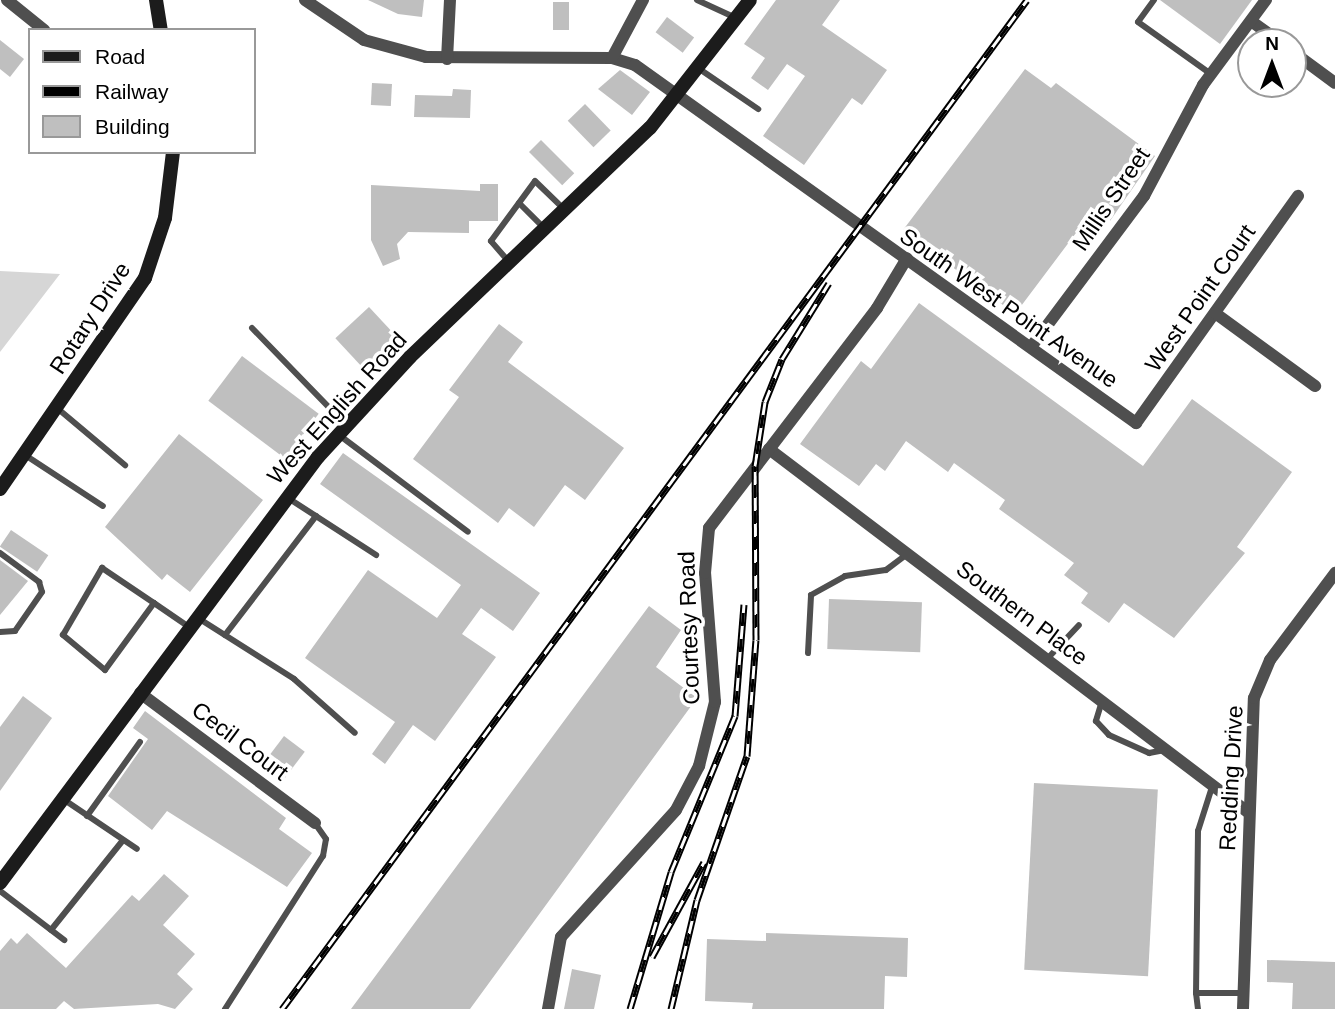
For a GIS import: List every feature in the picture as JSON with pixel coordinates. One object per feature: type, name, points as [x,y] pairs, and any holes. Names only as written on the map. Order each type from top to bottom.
[{"type":"main road","points":[[156,0],[161,28]]},
{"type":"main road","name":"West English Road","points":[[0,883],[192,622],[287,497],[343,430],[512,264],[568,213],[677,94],[750,0]]},
{"type":"main road","name":"Rotary Drive","points":[[0,489],[145,278],[165,218],[173,154]]},
{"type":"street","points":[[7,0],[42,28]]},
{"type":"street","points":[[305,0],[364,40],[447,59],[612,58],[643,0]]},
{"type":"street","points":[[447,59],[450,0]]},
{"type":"street","name":"Millis Street","points":[[1031,347],[1155,178],[1211,74],[1266,0]]},
{"type":"street","points":[[1251,21],[1261,28]]},
{"type":"street","name":"South West Point Avenue","points":[[612,58],[677,94],[858,227],[907,258],[1136,423]]},
{"type":"street","points":[[1307,62],[1335,83]]},
{"type":"street","name":"West Point Court","points":[[1136,423],[1298,196]]},
{"type":"street","name":"Courtesy Road","points":[[548,1009],[561,937],[676,810],[699,766],[715,702],[705,573],[709,528],[877,308],[907,258]]},
{"type":"street","points":[[1215,313],[1315,386]]},
{"type":"street","name":"Southern Place","points":[[769,449],[1103,699],[1212,787],[1249,813]]},
{"type":"street","name":"Redding Drive","points":[[1243,1009],[1252,716],[1261,676],[1335,573]]},
{"type":"street","name":"Cecil Court","points":[[140,693],[316,823]]},
{"type":"lane","points":[[697,0],[736,18]]},
{"type":"lane","points":[[1154,0],[1138,22],[1211,74]]},
{"type":"lane","points":[[698,68],[758,109]]},
{"type":"lane","points":[[512,264],[491,241],[535,181],[568,213]]},
{"type":"lane","points":[[519,202],[547,232]]},
{"type":"lane","points":[[252,328],[343,430],[468,532]]},
{"type":"lane","points":[[57,408],[125,465]]},
{"type":"lane","points":[[25,455],[103,506]]},
{"type":"lane","points":[[287,497],[376,555]]},
{"type":"lane","points":[[225,635],[316,516]]},
{"type":"lane","points":[[0,553],[39,582],[42,592],[15,631],[0,632]]},
{"type":"lane","points":[[808,653],[811,595],[845,576],[886,570],[907,554]]},
{"type":"lane","points":[[154,603],[105,670],[63,635],[102,568],[154,603],[225,635],[294,679],[355,733]]},
{"type":"lane","points":[[1048,658],[1079,625]]},
{"type":"lane","points":[[1103,699],[1096,721],[1132,747],[1155,753],[1167,748]]},
{"type":"lane","points":[[1132,747],[1144,731]]},
{"type":"lane","points":[[87,816],[140,742]]},
{"type":"lane","points":[[1198,1009],[1198,831],[1212,787]]},
{"type":"lane","points":[[62,799],[137,849]]},
{"type":"lane","points":[[225,1009],[323,856],[326,839],[316,823]]},
{"type":"lane","points":[[51,930],[123,840]]},
{"type":"lane","points":[[0,891],[64,940]]},
{"type":"lane","points":[[1196,993],[1244,993]]},
{"type":"shaded area","points":[[0,271],[60,274],[0,352]]},
{"type":"building","points":[[368,0],[424,0],[422,17],[398,14]]},
{"type":"building","points":[[776,0],[840,0],[822,25],[887,70],[862,105],[852,98],[804,165],[763,136],[805,76],[787,64],[768,90],[751,78],[765,58],[744,44]]},
{"type":"building","points":[[1160,0],[1252,0],[1220,44]]},
{"type":"building","points":[[553,2],[569,2],[569,30],[553,30]]},
{"type":"building","points":[[667,17],[694,37],[683,53],[656,32]]},
{"type":"building","points":[[0,40],[24,59],[10,77],[0,69]]},
{"type":"building","points":[[1025,69],[1051,88],[1056,83],[1155,156],[1110,221],[1094,209],[1015,314],[903,230]]},
{"type":"building","points":[[620,70],[650,92],[632,115],[598,89]]},
{"type":"building","points":[[372,83],[392,84],[391,106],[371,105]]},
{"type":"building","points":[[453,89],[471,90],[470,118],[414,117],[415,95],[452,96]]},
{"type":"building","points":[[585,104],[611,131],[593,147],[568,121]]},
{"type":"building","points":[[541,140],[574,173],[562,185],[529,152]]},
{"type":"building","points":[[480,184],[498,184],[498,221],[469,221],[469,233],[408,232],[397,244],[400,259],[383,266],[371,240],[371,185],[480,191]]},
{"type":"building","points":[[919,303],[1143,466],[1192,399],[1292,472],[1237,547],[1245,553],[1174,638],[1124,603],[1109,623],[1081,603],[1088,593],[1064,575],[1074,563],[999,509],[1005,500],[954,463],[948,472],[906,441],[885,471],[876,464],[859,486],[800,444],[861,361],[871,369]]},
{"type":"building","points":[[369,307],[399,339],[365,371],[335,338]]},
{"type":"building","points":[[499,324],[523,342],[508,362],[624,448],[585,500],[565,485],[534,527],[509,508],[498,523],[413,459],[459,397],[449,390]]},
{"type":"building","points":[[242,356],[319,414],[285,458],[208,401]]},
{"type":"building","points":[[179,434],[263,500],[190,592],[167,574],[162,580],[105,527]]},
{"type":"building","points":[[343,453],[540,593],[513,631],[481,608],[462,634],[496,657],[435,741],[413,725],[385,764],[372,754],[395,722],[305,658],[368,570],[437,618],[461,585],[320,484]]},
{"type":"building","points":[[11,530],[48,555],[37,572],[0,547]]},
{"type":"building","points":[[0,560],[28,581],[0,615]]},
{"type":"building","points":[[829,599],[922,602],[920,652],[827,649]]},
{"type":"building","points":[[649,606],[681,630],[656,667],[697,698],[470,1009],[351,1009]]},
{"type":"building","points":[[23,696],[52,718],[0,791],[0,727]]},
{"type":"building","points":[[145,711],[286,818],[279,829],[312,853],[287,887],[167,811],[152,830],[108,796],[148,739],[133,728]]},
{"type":"building","points":[[284,736],[305,752],[282,782],[261,766]]},
{"type":"building","points":[[1034,783],[1158,789],[1148,976],[1024,970]]},
{"type":"building","points":[[164,874],[189,896],[163,925],[195,954],[177,974],[193,989],[175,1009],[158,1004],[74,1009],[64,1001],[56,1009],[0,1009],[0,951],[11,938],[17,944],[27,933],[66,968],[132,895],[139,901]]},
{"type":"building","points":[[766,933],[908,938],[907,977],[885,976],[884,1009],[752,1009],[753,1003],[705,1001],[707,939],[766,941]]},
{"type":"building","points":[[1267,960],[1335,962],[1335,1009],[1292,1009],[1293,983],[1267,982]]},
{"type":"building","points":[[572,969],[601,975],[594,1009],[564,1009]]},
{"type":"railway","points":[[282,1009],[1027,0]]},
{"type":"railway","points":[[671,1009],[697,900],[747,756],[756,640],[755,466],[765,402],[782,359],[829,283]]},
{"type":"railway","points":[[630,1009],[671,872],[735,716],[744,604]]},
{"type":"railway","points":[[652,957],[704,862]]}]
